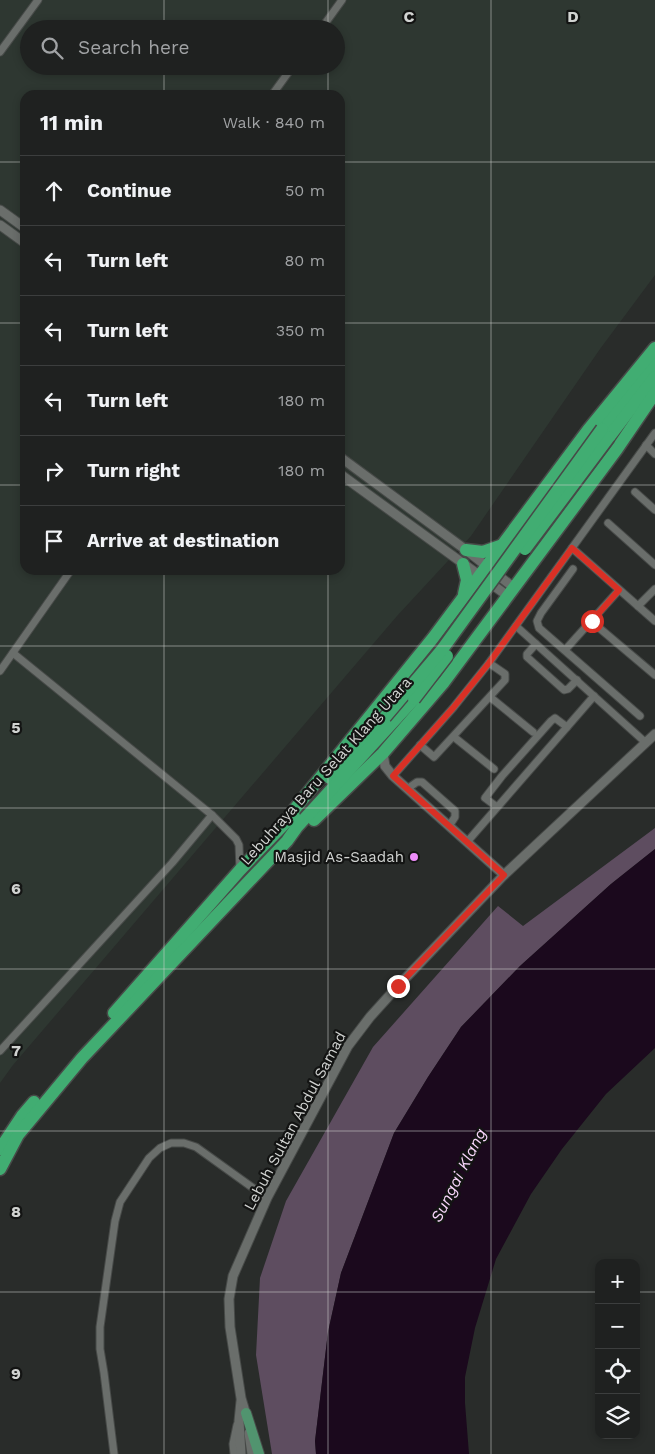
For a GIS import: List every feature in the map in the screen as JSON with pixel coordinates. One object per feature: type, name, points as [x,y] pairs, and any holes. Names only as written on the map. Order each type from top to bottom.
[{"type":"highway","points":[[288,819],[433,638],[588,430],[655,348]]},
{"type":"highway","name":"Lebuhraya Baru Selat Klang Utara","points":[[0,1169],[18,1135],[82,1058],[287,841],[297,827],[414,699],[655,362]]},
{"type":"highway","name":"Lebuhraya Baru Selat Klang Utara","points":[[0,1149],[22,1116],[240,870],[288,819],[298,814],[385,717],[441,651],[605,433],[655,378]]},
{"type":"highway","points":[[287,841],[302,831],[383,753],[444,682],[617,449],[655,393]]},
{"type":"highway","points":[[466,550],[483,552],[500,546]]},
{"type":"highway","points":[[462,599],[467,580],[463,564]]},
{"type":"main road","points":[[242,1417],[254,1453]]},
{"type":"street","points":[[23,20],[38,0]]},
{"type":"street","points":[[328,20],[342,0]]},
{"type":"street","points":[[0,52],[20,25]]},
{"type":"street","points":[[276,90],[287,75]]},
{"type":"street","points":[[0,210],[20,224]]},
{"type":"street","points":[[0,225],[20,239]]},
{"type":"street","points":[[393,776],[453,708],[489,663],[655,434]]},
{"type":"street","points":[[646,445],[655,454]]},
{"type":"street","points":[[345,461],[466,550],[483,571],[511,592]]},
{"type":"street","points":[[345,478],[463,564],[483,571]]},
{"type":"street","points":[[635,492],[655,510]]},
{"type":"street","points":[[608,522],[655,565]]},
{"type":"street","points":[[572,548],[655,621]]},
{"type":"street","points":[[573,569],[541,613],[537,621],[539,628],[640,716]]},
{"type":"street","points":[[0,671],[68,575]]},
{"type":"street","points":[[638,606],[655,589]]},
{"type":"street","points":[[565,650],[619,590]]},
{"type":"street","points":[[592,621],[655,675]]},
{"type":"street","points":[[516,626],[645,742]]},
{"type":"street","points":[[536,644],[527,654],[527,658],[564,690],[568,689],[576,680]]},
{"type":"street","points":[[13,653],[212,815],[236,839],[240,846],[240,870]]},
{"type":"street","points":[[420,745],[434,757],[505,680],[505,674],[489,663]]},
{"type":"street","points":[[467,842],[594,696]]},
{"type":"street","points":[[490,697],[533,732]]},
{"type":"street","points":[[497,807],[485,798],[502,776],[551,721],[555,718],[567,727]]},
{"type":"street","name":"Lebuh Sultan Abdul Samad","points":[[238,1453],[242,1417],[241,1398],[230,1327],[229,1300],[233,1276],[267,1198],[348,1046],[370,1017],[398,986],[504,875],[655,734]]},
{"type":"street","points":[[454,736],[494,770]]},
{"type":"street","points":[[383,753],[385,766],[393,776],[504,875]]},
{"type":"street","points":[[369,766],[393,776]]},
{"type":"street","points":[[407,789],[417,782],[422,782],[455,811],[455,816],[449,826]]},
{"type":"street","points":[[0,1051],[172,863],[212,815]]},
{"type":"street","points":[[0,1142],[22,1116]]},
{"type":"street","points":[[114,1454],[100,1349],[100,1327],[115,1221],[120,1202],[149,1158],[160,1148],[171,1143],[184,1142],[196,1148],[267,1198]]},
{"type":"shaded area","points":[[0,0],[655,0],[655,275],[600,349],[471,536],[397,616],[13,1065],[0,1083]]},
{"type":"shaded area","points":[[655,828],[655,849],[611,884],[520,966],[461,1027],[428,1077],[394,1133],[341,1273],[328,1332],[315,1441],[316,1454],[272,1454],[256,1355],[260,1278],[286,1201],[373,1047],[498,906],[523,926]]},
{"type":"water","name":"Sungai Klang","points":[[655,849],[655,1048],[606,1094],[562,1149],[531,1194],[496,1259],[475,1328],[465,1377],[469,1454],[316,1454],[315,1441],[328,1332],[341,1273],[394,1133],[461,1027],[520,966],[611,884]]},
{"type":"place","name":"Masjid As-Saadah","points":[[414,857]]},
{"type":"route","points":[[398,986],[504,875],[393,776],[453,708],[489,663],[572,548],[619,590],[592,621]]}]
